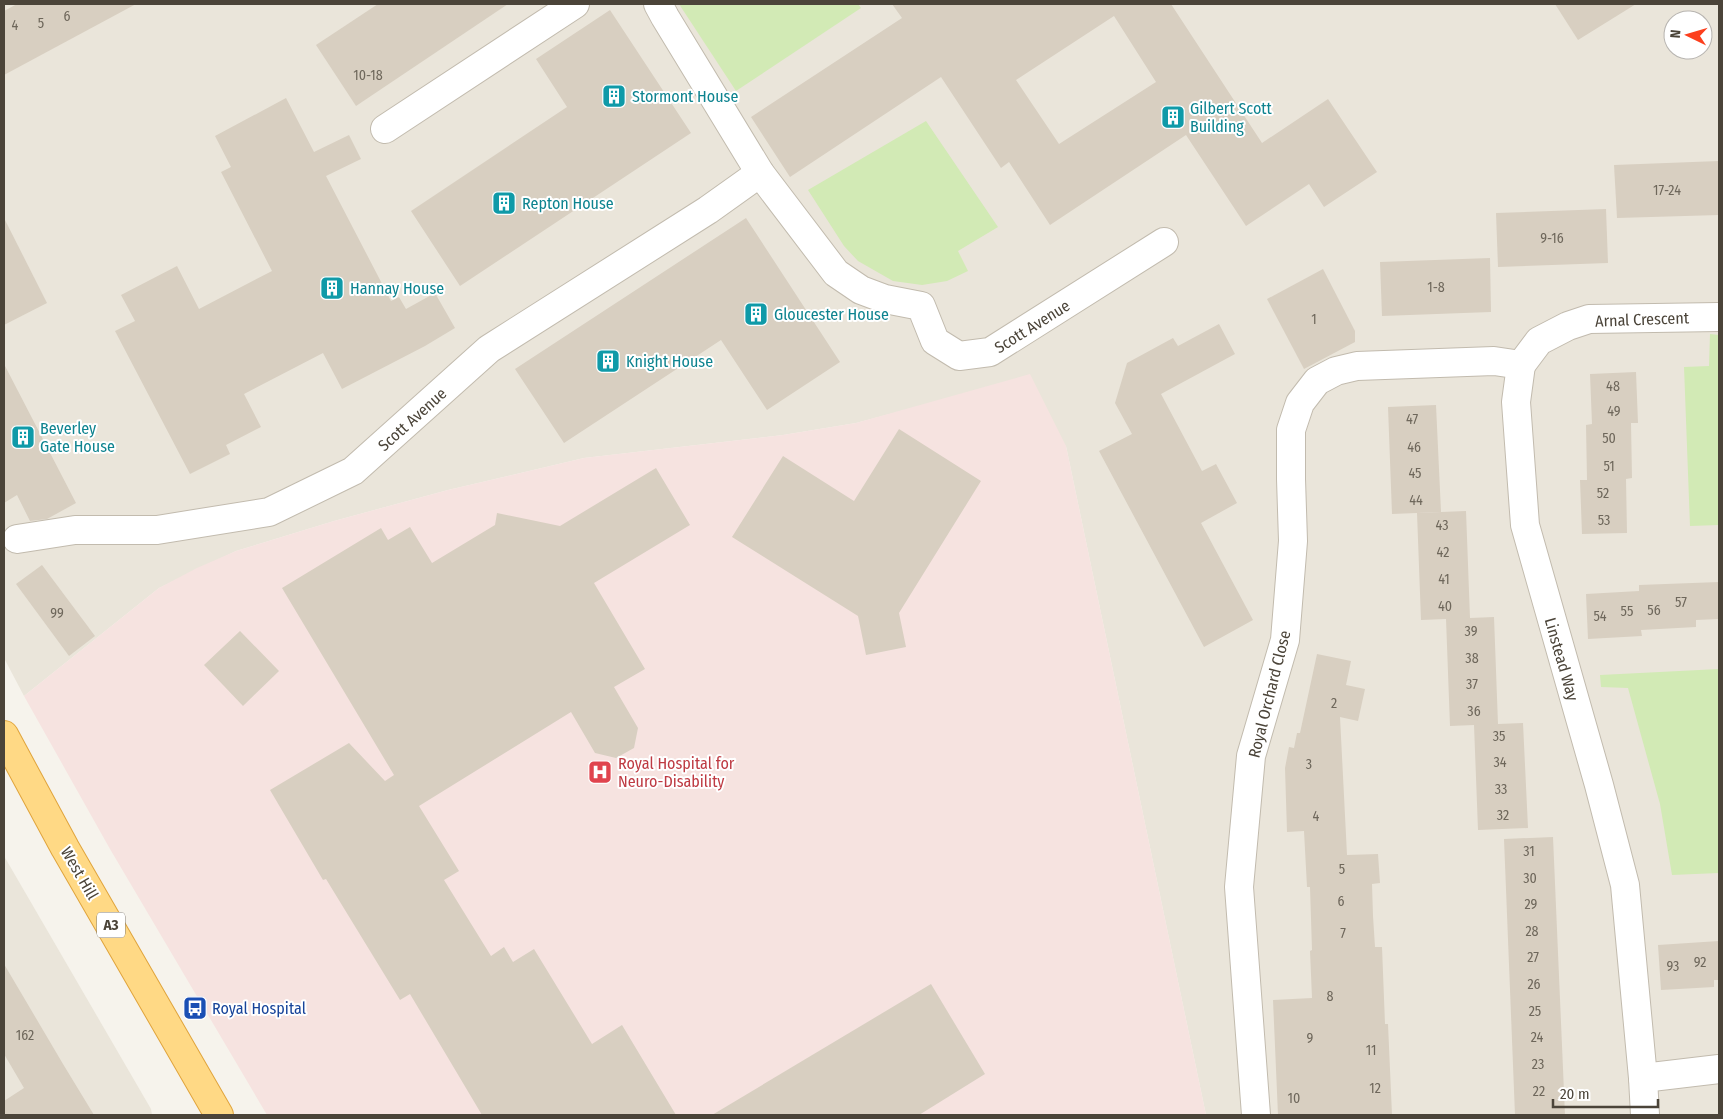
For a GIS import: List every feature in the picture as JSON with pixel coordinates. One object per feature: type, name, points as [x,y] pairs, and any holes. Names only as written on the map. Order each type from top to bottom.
[{"type":"highway","name":"West Hill","points":[[4,734],[214,1114]]},
{"type":"street","points":[[384,129],[575,4]]},
{"type":"street","name":"Scott Avenue","points":[[658,4],[664,17],[760,173],[836,273],[862,290],[885,299],[921,306],[935,341],[959,356],[990,352],[1164,242]]},
{"type":"street","name":"Scott Avenue","points":[[16,539],[75,530],[158,530],[269,512],[353,471],[490,349],[708,210],[760,173]]},
{"type":"street","name":"Arnal Crescent","points":[[1521,365],[1540,341],[1568,326],[1589,319],[1719,317]]},
{"type":"street","name":"Royal Orchard Close","points":[[1256,1115],[1238,887],[1251,756],[1286,640],[1293,541],[1292,430],[1300,403],[1317,381],[1336,371],[1356,366],[1494,361],[1521,365]]},
{"type":"street","name":"Linstead Way","points":[[1521,365],[1516,402],[1525,525],[1599,785],[1625,885],[1643,1078],[1644,1115]]},
{"type":"street","points":[[1643,1078],[1719,1069]]},
{"type":"shaded area","points":[[4,4],[1719,4],[1719,1115],[1206,1115],[1066,446],[931,403],[856,423],[783,435],[584,458],[448,490],[334,521],[236,551],[159,588],[24,696],[4,658]]},
{"type":"shaded area","name":"Royal Hospital for Neuro-Disability","points":[[1030,374],[1066,446],[1206,1115],[267,1115],[110,849],[24,696],[159,588],[197,568],[236,551],[334,521],[448,490],[584,458],[783,435],[856,423]]},
{"type":"shaded area","points":[[4,856],[151,1109],[152,1115],[4,1115]]},
{"type":"green space","points":[[679,4],[858,4],[861,8],[736,91]]},
{"type":"green space","points":[[926,121],[998,227],[958,251],[968,271],[947,281],[922,285],[893,281],[858,261],[844,246],[808,190]]},
{"type":"green space","points":[[1710,334],[1719,335],[1719,525],[1690,526],[1684,367],[1709,366]]},
{"type":"green space","points":[[1719,669],[1719,873],[1672,875],[1660,804],[1628,688],[1601,687],[1600,675]]},
{"type":"building","points":[[17,4],[136,4],[4,75],[4,11]]},
{"type":"building","points":[[378,4],[508,4],[356,106],[316,45]]},
{"type":"building","name":"Gilbert Scott Building","points":[[892,4],[1171,4],[1262,143],[1328,99],[1377,172],[1324,207],[1309,184],[1246,226],[1186,135],[1050,225],[1009,162],[1001,168],[941,77],[790,177],[751,117],[902,18]],"holes":[[[1114,16],[1156,82],[1059,144],[1016,80]]]},
{"type":"building","points":[[1555,4],[1636,4],[1578,40]]},
{"type":"building","points":[[610,10],[691,133],[460,286],[411,211],[567,107],[536,59]]},
{"type":"building","name":"Hannay House","points":[[286,98],[314,152],[349,135],[361,159],[326,176],[391,301],[399,297],[406,309],[435,293],[455,328],[425,346],[342,389],[323,353],[244,394],[261,427],[226,445],[230,454],[190,474],[115,331],[135,321],[121,295],[177,266],[199,309],[272,271],[221,172],[231,167],[215,136]]},
{"type":"building","points":[[1719,161],[1719,215],[1617,218],[1614,165]]},
{"type":"building","points":[[1606,209],[1608,263],[1498,267],[1496,213]]},
{"type":"building","points":[[4,218],[47,303],[4,325]]},
{"type":"building","points":[[746,218],[840,362],[767,410],[721,340],[564,443],[515,369]]},
{"type":"building","points":[[1490,258],[1491,312],[1382,316],[1380,262]]},
{"type":"building","points":[[1323,269],[1355,331],[1355,342],[1304,369],[1267,299]]},
{"type":"building","points":[[1219,324],[1235,354],[1161,394],[1202,471],[1216,464],[1237,503],[1201,523],[1253,620],[1204,647],[1099,451],[1132,434],[1115,403],[1127,363],[1173,338],[1178,346]]},
{"type":"building","name":"Beverley Gate House","points":[[4,364],[76,503],[47,519],[30,521],[17,495],[4,503]]},
{"type":"building","points":[[1636,372],[1638,423],[1631,423],[1632,478],[1626,479],[1627,533],[1582,534],[1580,480],[1587,480],[1586,425],[1592,424],[1590,374]]},
{"type":"building","points":[[1436,405],[1441,512],[1392,514],[1388,407]]},
{"type":"building","points":[[899,429],[981,481],[899,613],[906,647],[866,655],[858,616],[732,537],[783,456],[854,501]]},
{"type":"building","points":[[656,468],[690,525],[594,583],[645,669],[614,687],[638,728],[634,748],[616,758],[595,753],[571,712],[419,806],[459,871],[444,880],[491,956],[504,947],[513,962],[534,949],[592,1044],[622,1025],[676,1115],[482,1115],[410,994],[400,1000],[326,879],[323,880],[270,790],[349,743],[385,781],[394,775],[282,588],[381,528],[388,540],[410,527],[432,563],[495,525],[497,513],[560,526]]},
{"type":"building","points":[[1466,511],[1470,618],[1494,617],[1498,724],[1523,723],[1528,828],[1478,830],[1474,725],[1450,726],[1446,619],[1421,620],[1417,513]]},
{"type":"building","points":[[42,565],[95,636],[69,656],[16,584]]},
{"type":"building","points":[[1719,582],[1719,619],[1696,620],[1696,627],[1641,630],[1642,636],[1588,639],[1586,594],[1639,591],[1639,585]]},
{"type":"building","points":[[240,631],[279,671],[243,706],[204,665]]},
{"type":"building","points":[[1317,654],[1351,661],[1346,685],[1365,689],[1358,721],[1340,717],[1347,855],[1378,854],[1380,883],[1372,884],[1373,916],[1375,947],[1382,947],[1385,1024],[1388,1024],[1392,1115],[1278,1115],[1273,1000],[1312,998],[1310,887],[1307,887],[1304,831],[1287,832],[1285,768],[1289,747],[1294,748],[1297,733],[1300,733]]},
{"type":"building","points":[[1553,837],[1565,1115],[1515,1115],[1504,839]]},
{"type":"building","points":[[1719,941],[1719,980],[1714,980],[1714,987],[1661,990],[1658,945]]},
{"type":"building","points":[[4,964],[94,1115],[4,1115],[4,1101],[24,1088],[4,1054]]},
{"type":"building","points":[[931,984],[985,1074],[919,1115],[712,1115]]},
{"type":"place","name":"Stormont House","points":[[614,96]]},
{"type":"place","name":"Gilbert Scott Building","points":[[1173,117]]},
{"type":"place","name":"Repton House","points":[[504,203]]},
{"type":"place","name":"Hannay House","points":[[332,288]]},
{"type":"place","name":"Gloucester House","points":[[756,314]]},
{"type":"place","name":"Knight House","points":[[608,361]]},
{"type":"place","name":"Beverley Gate House","points":[[23,437]]},
{"type":"place","name":"Royal Hospital for Neuro-Disability","points":[[600,772]]},
{"type":"place","name":"Royal Hospital","points":[[195,1008]]}]
